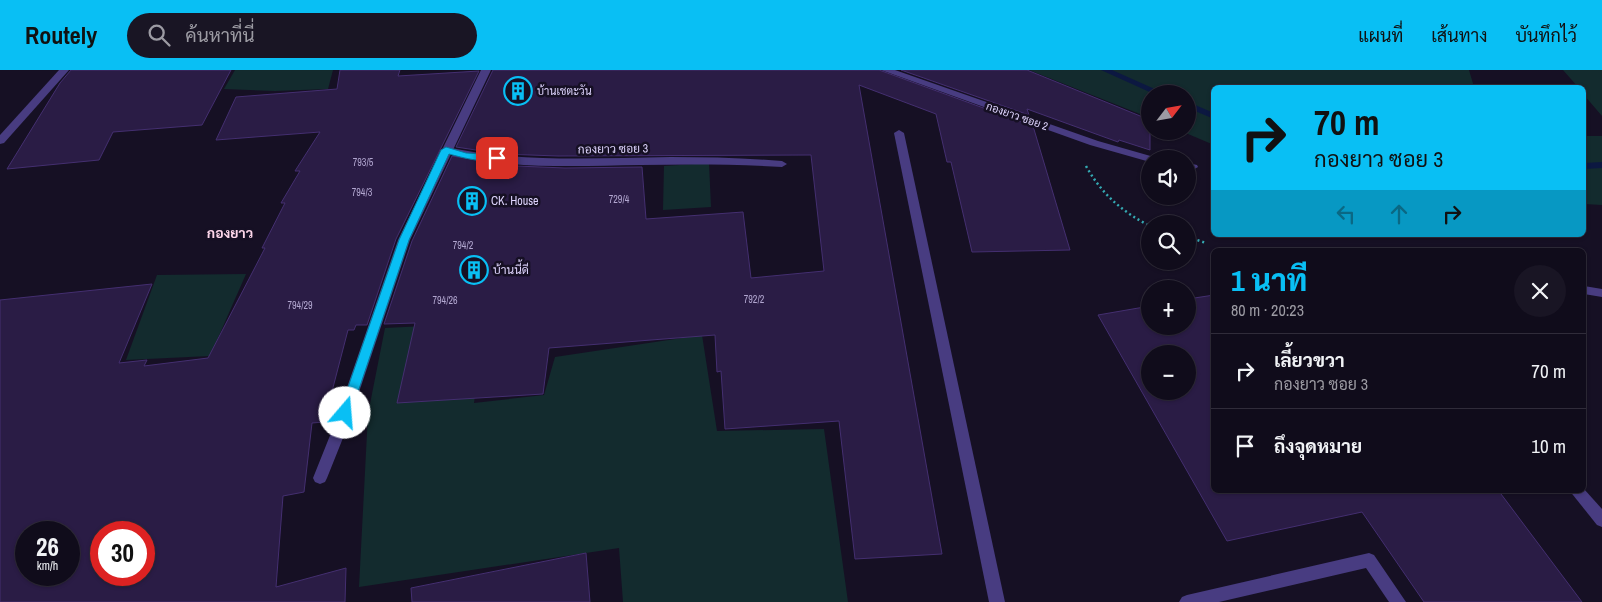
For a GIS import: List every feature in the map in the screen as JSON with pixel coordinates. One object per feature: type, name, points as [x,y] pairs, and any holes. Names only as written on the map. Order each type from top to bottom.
[{"type":"street","points":[[0,141],[64,70]]},
{"type":"street","points":[[320,478],[340,428],[404,240],[486,70]]},
{"type":"street","name":"กองยาว ซอย 2","points":[[886,70],[1082,138],[1141,156]]},
{"type":"street","points":[[899,133],[997,602]]},
{"type":"street","name":"กองยาว ซอย 3","points":[[446,150],[466,156],[586,164],[665,160],[782,164]]},
{"type":"street","points":[[1586,290],[1602,293]]},
{"type":"street","points":[[1579,493],[1602,520]]},
{"type":"street","points":[[1187,602],[1369,560],[1398,602]]},
{"type":"path","points":[[1082,138],[1081,155],[1092,180],[1119,207],[1141,220]]},
{"type":"path","points":[[1196,239],[1206,242]]},
{"type":"green space","points":[[235,70],[333,70],[328,89],[275,91],[224,89]]},
{"type":"green space","points":[[1029,70],[1469,70],[1473,85],[1211,85],[1211,144],[1196,137],[1196,85],[1141,85],[1141,114]]},
{"type":"green space","points":[[1563,70],[1602,70],[1602,116],[1586,97],[1586,85],[1576,85]]},
{"type":"green space","points":[[1586,136],[1602,136],[1602,205],[1586,204]]},
{"type":"green space","points":[[709,163],[711,207],[663,210],[664,166]]},
{"type":"green space","points":[[246,274],[210,356],[126,360],[157,275]]},
{"type":"green space","points":[[484,323],[474,403],[544,395],[555,357],[702,335],[717,431],[824,429],[848,602],[623,602],[619,548],[359,587],[368,414],[385,328]]},
{"type":"building","points":[[71,70],[231,70],[202,125],[113,132],[99,160],[7,169],[60,83]]},
{"type":"building","points":[[340,70],[400,70],[398,76],[479,71],[396,239],[367,325],[356,325],[354,330],[348,330],[324,422],[312,423],[304,492],[283,496],[276,587],[346,568],[345,602],[0,602],[0,300],[152,284],[119,363],[147,360],[144,366],[208,358],[265,248],[262,248],[285,203],[281,203],[300,171],[295,171],[320,132],[216,140],[236,97],[337,89]]},
{"type":"building","points":[[493,70],[879,70],[1033,126],[1070,250],[972,252],[951,162],[947,162],[936,114],[859,85],[942,554],[855,559],[839,421],[725,429],[721,371],[717,372],[715,335],[549,348],[543,394],[397,403],[415,323],[384,324],[412,241],[452,156],[516,166],[565,168],[642,167],[646,219],[743,212],[751,278],[824,271],[811,155],[558,156],[502,154],[456,147]]},
{"type":"building","points":[[901,70],[1027,70],[1141,116],[1141,140],[1150,140],[1150,150],[1119,140],[1118,142],[1027,109],[1029,115]]},
{"type":"building","points":[[1211,295],[1211,493],[1500,493],[1582,602],[1424,602],[1362,512],[1227,541],[1147,400],[1196,400],[1196,345],[1141,345],[1141,390],[1098,315],[1141,308],[1141,335],[1196,335],[1196,298]]},
{"type":"building","points":[[586,553],[590,602],[412,602],[411,588]]},
{"type":"waterway","points":[[1105,70],[1141,85]]},
{"type":"waterway","points":[[1196,108],[1211,115]]},
{"type":"waterway","points":[[1586,166],[1602,165]]},
{"type":"place","name":"บ้านเชตะวัน","points":[[518,91]]},
{"type":"place","name":"CK. House","points":[[472,201]]},
{"type":"place","name":"บ้านนี้ดี","points":[[474,270]]},
{"type":"district","name":"กองยาว","points":[[230,233]]},
{"type":"route","points":[[345,413],[404,240],[446,150],[466,156],[497,158]]}]
